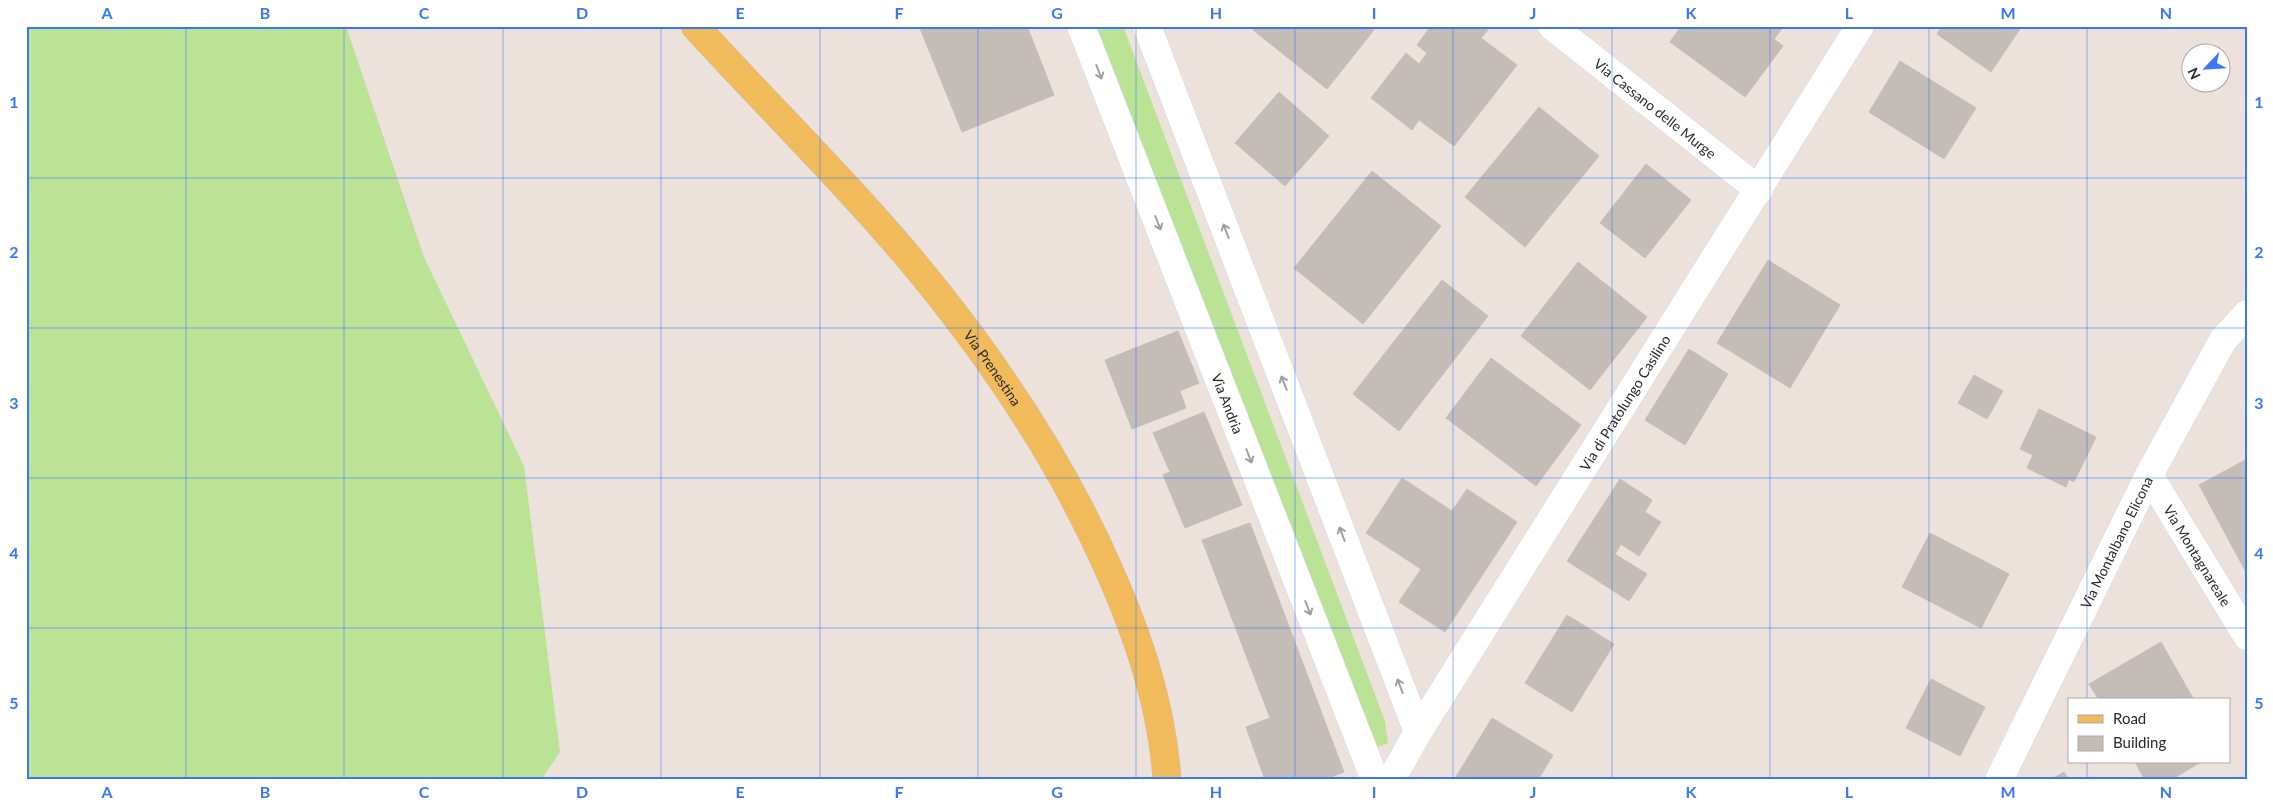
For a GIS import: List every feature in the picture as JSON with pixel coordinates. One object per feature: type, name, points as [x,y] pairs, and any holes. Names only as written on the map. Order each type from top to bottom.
[{"type":"main road","name":"Via Prenestina","points":[[695,26],[905,253],[984,354],[1031,422],[1082,512],[1131,622],[1145,662],[1158,709],[1167,780]]},
{"type":"street","name":"Via Andria","points":[[1082,26],[1375,780]]},
{"type":"street","points":[[1147,26],[1418,732]]},
{"type":"street","name":"Via Cassano delle Murge","points":[[1552,26],[1759,190]]},
{"type":"street","name":"Via di Pratolungo Casilino","points":[[1391,780],[1418,732],[1860,26]]},
{"type":"street","name":"Via Montalbano Elicona","points":[[1999,780],[2149,475],[2224,340],[2247,314]]},
{"type":"street","name":"Via Montagnareale","points":[[2149,475],[2247,636]]},
{"type":"green space","points":[[26,26],[346,26],[424,257],[524,466],[560,752],[541,780],[26,780]]},
{"type":"green space","points":[[1092,26],[1123,26],[1385,721],[1388,743],[1375,748]]},
{"type":"building","points":[[919,26],[1027,26],[1054,95],[962,132]]},
{"type":"building","points":[[1256,26],[1369,26],[1374,30],[1327,89],[1253,30]]},
{"type":"building","points":[[1431,26],[1484,26],[1488,30],[1481,38],[1517,65],[1454,146],[1419,120],[1412,130],[1371,98],[1406,53],[1419,64],[1427,53],[1417,45]]},
{"type":"building","points":[[1681,26],[1701,26],[1705,29],[1708,26],[1784,26],[1774,39],[1783,46],[1745,97],[1670,42]]},
{"type":"building","points":[[1942,26],[2022,26],[1991,72],[1937,34]]},
{"type":"building","points":[[1900,61],[1976,108],[1944,159],[1869,112]]},
{"type":"building","points":[[1279,92],[1329,136],[1285,186],[1235,143]]},
{"type":"building","points":[[1539,107],[1599,156],[1525,247],[1465,197]]},
{"type":"building","points":[[1646,164],[1691,200],[1645,258],[1600,223]]},
{"type":"building","points":[[1372,171],[1441,226],[1363,324],[1294,268]]},
{"type":"building","points":[[1768,260],[1840,305],[1790,388],[1717,343]]},
{"type":"building","points":[[1578,262],[1647,317],[1590,390],[1521,336]]},
{"type":"building","points":[[1442,280],[1488,316],[1399,431],[1353,394]]},
{"type":"building","points":[[1178,331],[1199,383],[1180,391],[1186,408],[1132,429],[1105,360]]},
{"type":"building","points":[[1689,349],[1728,374],[1685,445],[1645,420]]},
{"type":"building","points":[[1491,358],[1581,425],[1536,486],[1446,418]]},
{"type":"building","points":[[1974,375],[2003,391],[1987,419],[1958,403]]},
{"type":"building","points":[[2039,409],[2096,437],[2074,482],[2069,479],[2066,487],[2027,468],[2033,455],[2020,449]]},
{"type":"building","points":[[1204,412],[1242,505],[1185,528],[1163,475],[1170,472],[1153,433]]},
{"type":"building","points":[[2247,459],[2247,574],[2199,485]]},
{"type":"building","points":[[1402,478],[1452,511],[1467,489],[1517,522],[1445,632],[1399,602],[1421,569],[1366,533]]},
{"type":"building","points":[[1620,479],[1652,500],[1645,512],[1661,522],[1639,556],[1621,544],[1615,554],[1647,574],[1629,601],[1567,561]]},
{"type":"building","points":[[1250,523],[1344,772],[1323,780],[1265,780],[1246,727],[1270,718],[1202,540]]},
{"type":"building","points":[[1930,533],[2009,574],[1981,628],[1902,587]]},
{"type":"building","points":[[1567,615],[1614,644],[1572,712],[1525,683]]},
{"type":"building","points":[[2161,642],[2193,698],[2098,698],[2089,684]]},
{"type":"building","points":[[1931,679],[1985,707],[1960,756],[1906,728]]},
{"type":"building","points":[[1492,718],[1553,755],[1538,780],[1454,780]]},
{"type":"building","points":[[2136,764],[2198,764],[2171,780],[2145,780]]},
{"type":"building","points":[[2064,772],[2069,780],[2050,780]]}]
